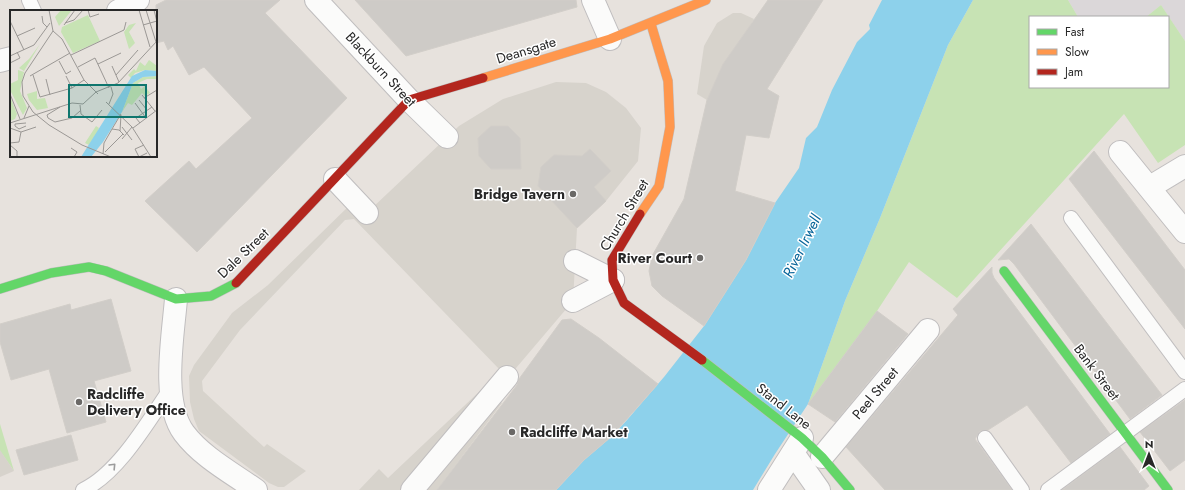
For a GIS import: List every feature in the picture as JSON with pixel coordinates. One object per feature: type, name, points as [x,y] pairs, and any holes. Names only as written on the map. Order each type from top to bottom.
[{"type":"street","points":[[120,10],[138,0]]},
{"type":"street","name":"Blackburn Street","points":[[316,0],[409,100],[447,137]]},
{"type":"street","points":[[593,0],[610,39]]},
{"type":"street","name":"Deansgate","points":[[409,100],[610,39],[651,24],[706,0]]},
{"type":"street","name":"Church Street","points":[[613,280],[612,260],[628,231],[659,186],[670,127],[668,81],[651,24]]},
{"type":"street","points":[[0,61],[10,58]]},
{"type":"street","name":"Dale Street","points":[[0,289],[51,274],[89,266],[106,270],[176,299],[211,296],[236,283],[409,100]]},
{"type":"street","points":[[1120,152],[1150,187],[1185,232]]},
{"type":"street","points":[[1150,187],[1185,166]]},
{"type":"street","points":[[335,179],[367,213]]},
{"type":"street","points":[[575,260],[613,280]]},
{"type":"street","name":"Bank Street","points":[[1004,270],[1168,490]]},
{"type":"street","points":[[573,301],[613,280]]},
{"type":"street","name":"Stand Lane","points":[[613,280],[624,303],[693,353],[797,445],[822,457],[850,490]]},
{"type":"street","points":[[176,299],[172,340],[171,388],[175,413],[184,433],[207,456],[256,490]]},
{"type":"street","name":"Peel Street","points":[[822,457],[928,330]]},
{"type":"street","points":[[412,490],[507,377]]},
{"type":"street","points":[[769,490],[797,445]]},
{"type":"street","points":[[797,445],[819,490]]},
{"type":"lane","points":[[29,0],[34,10]]},
{"type":"lane","points":[[1071,218],[1185,372]]},
{"type":"lane","points":[[83,490],[95,484],[129,448],[171,388]]},
{"type":"lane","points":[[1048,490],[1185,388]]},
{"type":"lane","points":[[985,438],[1022,490]]},
{"type":"shaded area","points":[[1068,0],[1185,0],[1185,41],[1161,5],[1147,16],[1077,16]]},
{"type":"shaded area","points":[[733,13],[741,13],[754,19],[707,100],[697,94],[704,46],[717,23]]},
{"type":"shaded area","points":[[556,82],[586,83],[606,92],[626,108],[641,128],[638,161],[606,201],[577,228],[573,301],[493,395],[502,403],[437,490],[359,490],[379,469],[388,478],[501,371],[354,219],[345,220],[240,330],[202,381],[203,391],[264,447],[267,444],[306,471],[284,487],[278,487],[269,483],[199,431],[194,419],[190,402],[189,376],[194,365],[232,313],[268,285],[355,200],[371,209],[459,126],[503,99]]},
{"type":"shaded area","points":[[0,450],[14,471],[0,477]]},
{"type":"green space","points":[[973,0],[1068,0],[1077,16],[1029,16],[1029,88],[1169,88],[1169,17],[1185,41],[1185,145],[1158,163],[1124,114],[957,298],[909,262],[877,311],[808,404],[845,301],[880,218],[948,45]]},
{"type":"green space","points":[[1161,5],[1168,16],[1147,16]]},
{"type":"green space","points":[[0,424],[14,471],[0,451]]},
{"type":"water","name":"River Irwell","points":[[882,0],[973,0],[948,45],[880,218],[845,301],[808,404],[753,490],[556,490],[584,460],[611,437],[627,420],[664,377],[704,326],[746,260],[775,203],[799,168],[806,138],[817,127],[832,90],[857,42],[870,29],[869,25]]},
{"type":"building","points":[[166,0],[280,0],[265,13],[347,98],[197,252],[145,201],[189,161],[196,169],[252,118],[204,67],[189,75],[173,46],[168,50],[164,41],[157,43],[156,5]]},
{"type":"building","points":[[355,0],[576,0],[577,7],[406,56]]},
{"type":"building","points":[[768,0],[823,0],[767,89],[779,96],[769,138],[746,135],[735,191],[775,203],[746,260],[704,326],[662,296],[652,286],[649,271],[652,256],[684,199],[707,100],[723,64]]},
{"type":"building","points":[[491,126],[508,126],[520,138],[521,169],[491,169],[479,156],[478,138]]},
{"type":"building","name":"Bridge Tavern","points":[[590,149],[611,171],[594,187],[606,201],[577,228],[538,186],[541,167],[554,155],[582,156]]},
{"type":"building","points":[[1094,151],[1185,270],[1185,329],[1069,179]]},
{"type":"building","points":[[1031,224],[1162,395],[1130,419],[1014,264],[1009,259],[998,260]]},
{"type":"building","points":[[992,267],[994,278],[1110,434],[1071,463],[1027,405],[988,430],[980,431],[975,439],[1012,490],[885,490],[846,447],[958,315],[953,309]]},
{"type":"building","name":"Radcliffe Delivery Office","points":[[111,299],[131,371],[94,381],[106,422],[67,433],[49,369],[11,380],[0,342],[0,324],[70,304],[71,310]]},
{"type":"building","points":[[877,311],[908,334],[835,422],[808,404]]},
{"type":"building","points":[[571,319],[599,338],[658,384],[611,437],[584,460],[556,490],[437,490],[517,385],[519,379],[562,320]]},
{"type":"building","points":[[1185,400],[1185,460],[1170,471],[1140,432]]},
{"type":"building","points":[[71,435],[78,460],[24,475],[16,450]]},
{"type":"building","points":[[1120,447],[1149,486],[1144,490],[1062,490]]},
{"type":"traffic: fast","points":[[0,289],[51,273],[89,267],[106,271],[176,299],[211,296],[236,283]]},
{"type":"traffic: fast","points":[[1004,271],[1168,490]]},
{"type":"traffic: fast","points":[[702,360],[802,438],[822,457],[850,490]]},
{"type":"traffic: slow","points":[[483,78],[610,39],[706,0]]},
{"type":"traffic: slow","points":[[640,214],[659,186],[670,127],[668,81],[651,24]]},
{"type":"traffic: jam","points":[[236,283],[409,100],[483,78]]},
{"type":"traffic: jam","points":[[640,214],[612,260],[613,280],[624,303],[702,360]]},
{"type":"place","name":"Bridge Tavern","points":[[573,194]]},
{"type":"place","name":"River Court","points":[[700,258]]},
{"type":"place","name":"Radcliffe Delivery Office","points":[[79,402]]},
{"type":"place","name":"Radcliffe Market","points":[[512,432]]}]
